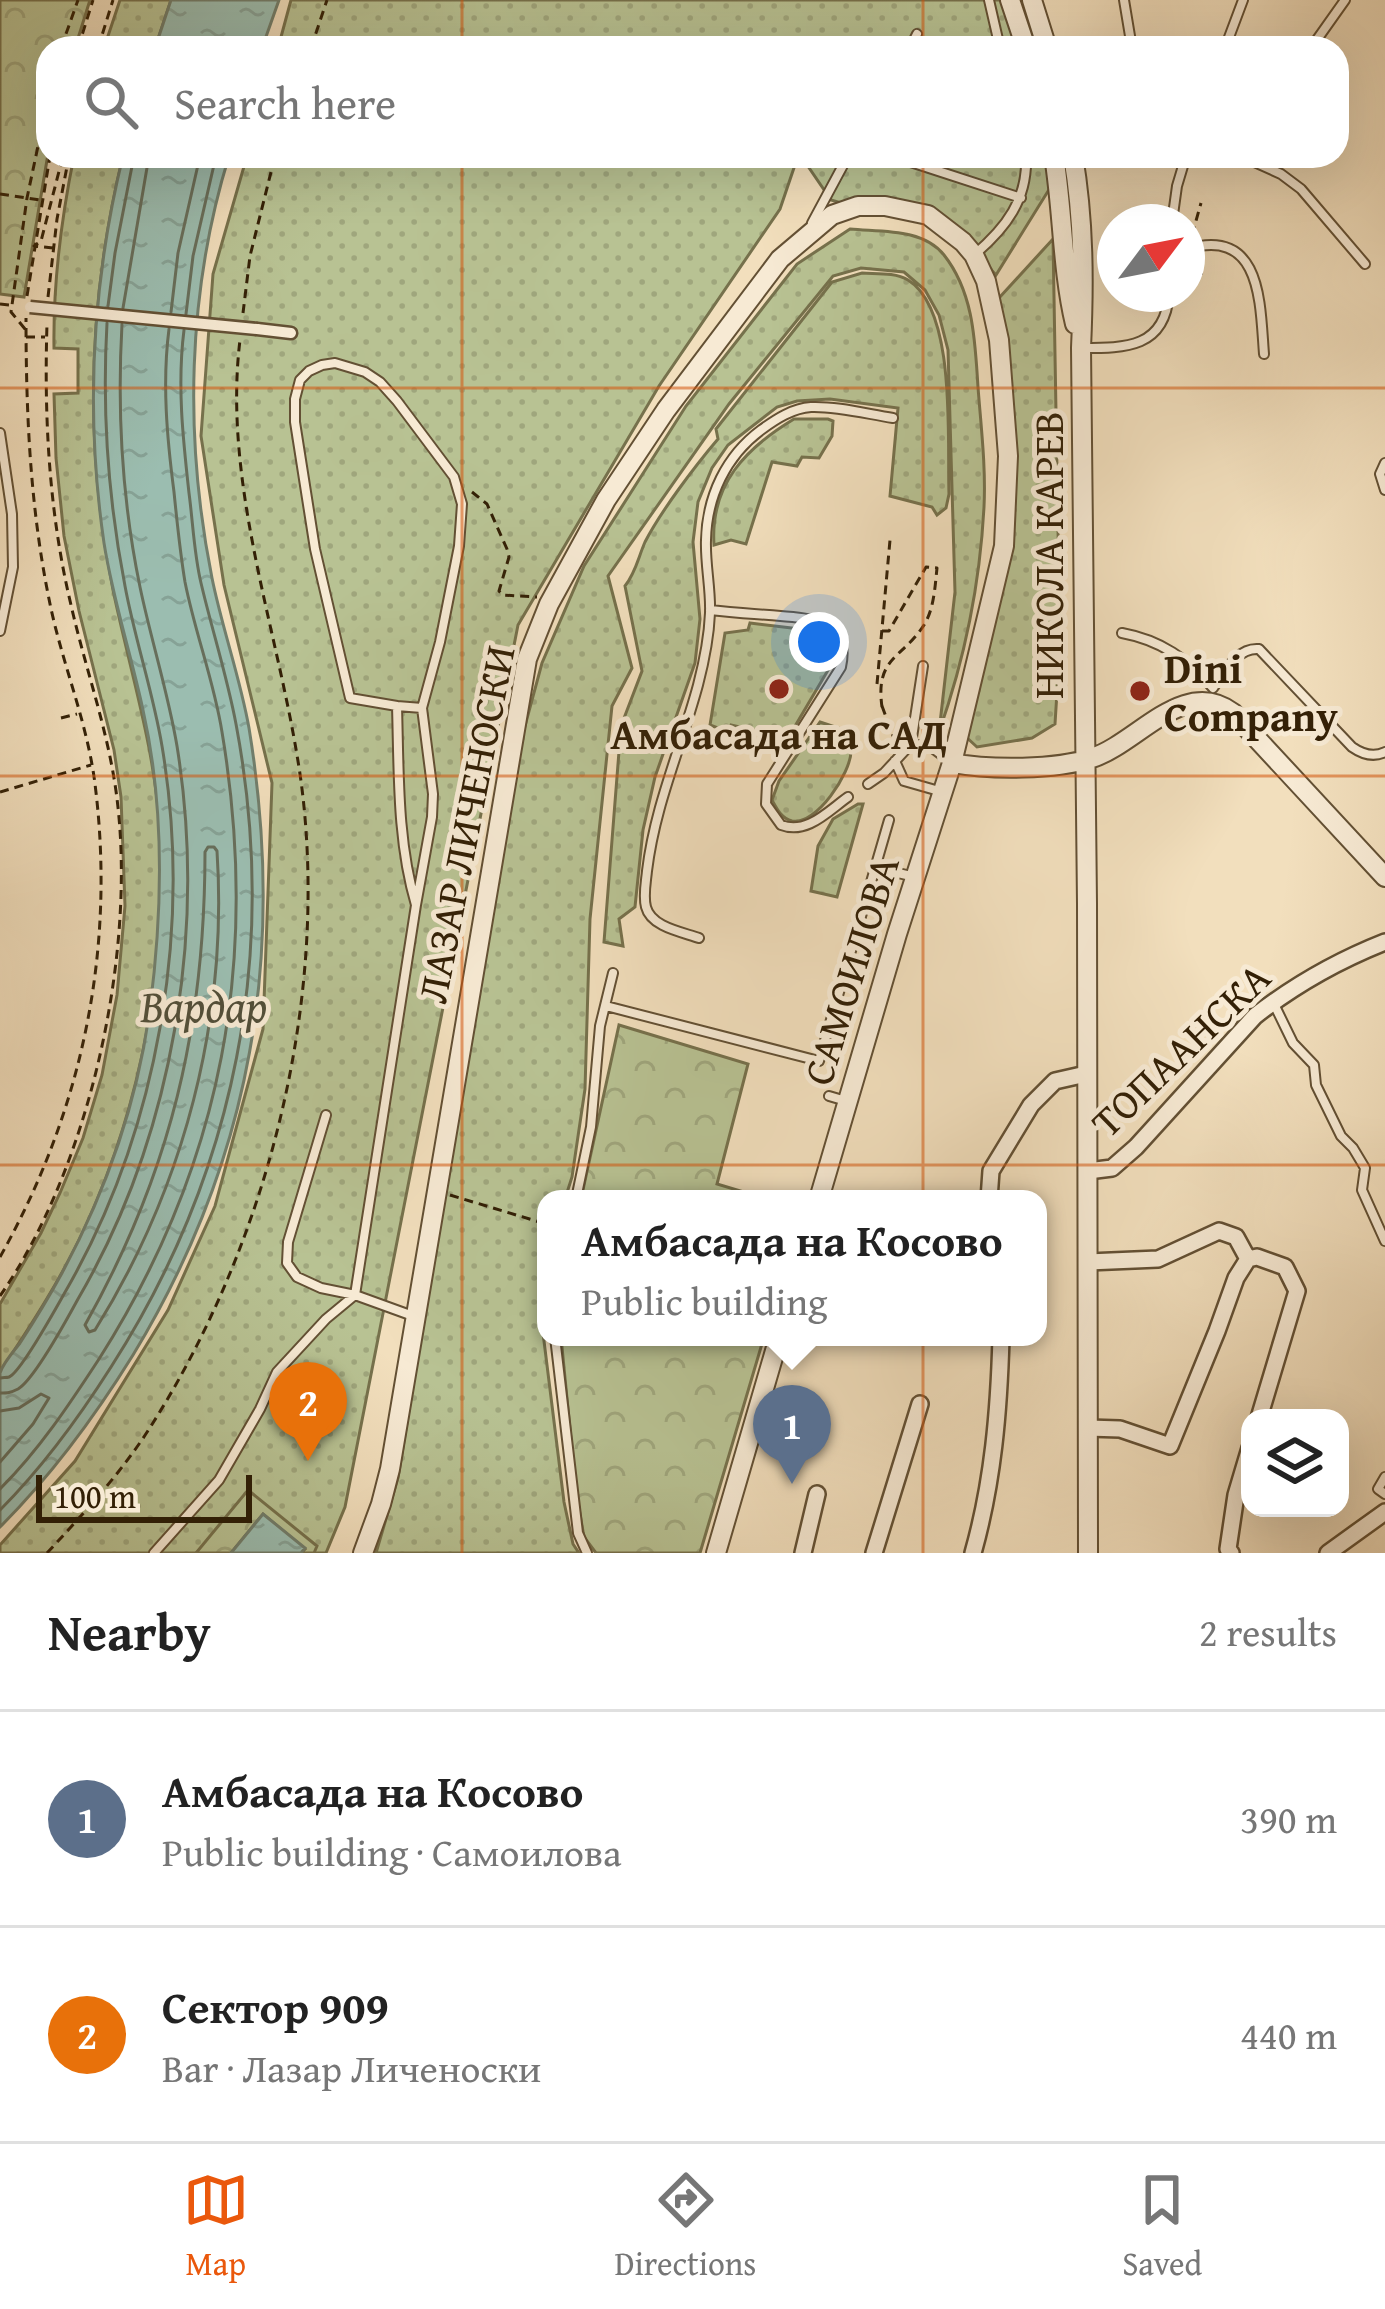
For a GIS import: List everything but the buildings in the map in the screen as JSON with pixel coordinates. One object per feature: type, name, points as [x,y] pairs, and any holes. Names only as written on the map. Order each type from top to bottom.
[{"type":"street","points":[[1010,0],[1022,36]]},
{"type":"street","points":[[1032,0],[1043,36]]},
{"type":"street","name":"НИКОЛА КАРЕВ","points":[[1056,168],[1069,296],[1081,348]]},
{"type":"street","name":"НИКОЛА КАРЕВ","points":[[1073,168],[1082,243],[1088,1553]]},
{"type":"street","name":"ЛАЗАР ЛИЧЕНОСКИ","points":[[363,1553],[389,1469],[527,659],[549,604],[607,500],[666,410],[780,260],[805,236],[832,215],[858,206],[885,206],[928,215],[974,255]]},
{"type":"street","points":[[974,255],[986,281],[998,340],[1008,501],[1004,547],[952,763],[1024,766],[1085,760],[1185,704],[1213,694],[1385,877]]},
{"type":"street","points":[[28,307],[291,333]]},
{"type":"street","name":"САМОИЛОВА","points":[[821,1190],[838,1099],[952,763]]},
{"type":"street","name":"ТОПААНСКА","points":[[1088,1171],[1112,1168],[1136,1147],[1273,1002],[1312,975],[1385,942]]},
{"type":"street","name":"ТОПААНСКА","points":[[989,1190],[991,1171],[1031,1105],[1055,1081],[1086,1075]]},
{"type":"street","points":[[1088,1262],[1158,1259],[1219,1232],[1235,1237],[1248,1259]]},
{"type":"street","points":[[1248,1259],[1285,1267],[1297,1291],[1262,1409]]},
{"type":"street","points":[[1088,1428],[1120,1430],[1170,1445],[1236,1278],[1248,1259]]},
{"type":"street","points":[[716,1553],[776,1346]]},
{"type":"street","points":[[974,1553],[994,1454],[1001,1346]]},
{"type":"street","points":[[874,1553],[920,1404]]},
{"type":"street","points":[[1231,1553],[1241,1478]]},
{"type":"street","points":[[803,1553],[818,1494]]},
{"type":"street","points":[[1328,1553],[1385,1511]]},
{"type":"lane","points":[[989,0],[997,36]]},
{"type":"lane","points":[[1124,0],[1130,36]]},
{"type":"lane","points":[[1230,36],[1243,0]]},
{"type":"lane","points":[[1320,36],[1345,0]]},
{"type":"lane","points":[[805,236],[842,168]]},
{"type":"lane","points":[[929,168],[1022,198]]},
{"type":"lane","points":[[974,255],[996,236],[1022,198],[1026,168]]},
{"type":"lane","points":[[1174,204],[1182,168]]},
{"type":"lane","points":[[1267,168],[1300,188],[1365,264]]},
{"type":"lane","points":[[1205,245],[1237,252],[1249,265],[1257,285],[1264,354]]},
{"type":"lane","points":[[1081,348],[1143,341],[1155,332],[1165,312]]},
{"type":"lane","points":[[154,1553],[219,1480],[277,1372],[356,1294],[432,817],[422,708],[440,642],[461,534],[462,504],[454,477],[380,382],[335,363],[322,365],[301,380],[295,422],[315,549],[350,698],[422,708]]},
{"type":"lane","points":[[699,938],[652,918],[645,898],[657,813],[698,687],[708,634],[706,538],[717,482],[738,450],[766,426],[797,410],[814,407],[892,418]]},
{"type":"lane","points":[[0,433],[13,549],[0,632]]},
{"type":"lane","points":[[1385,463],[1380,474],[1385,490]]},
{"type":"lane","points":[[710,610],[812,619],[835,632],[843,650],[841,668],[767,784],[766,804],[781,825],[798,829],[848,796]]},
{"type":"lane","points":[[1122,633],[1176,652],[1213,694],[1242,652],[1259,649],[1352,747],[1361,754],[1385,752]]},
{"type":"lane","points":[[868,784],[911,744],[922,666]]},
{"type":"lane","points":[[397,706],[407,876],[416,905]]},
{"type":"lane","points":[[911,744],[930,746],[952,763]]},
{"type":"lane","points":[[895,761],[904,781],[942,792]]},
{"type":"lane","points":[[606,1006],[819,1061],[889,820]]},
{"type":"lane","points":[[877,868],[915,877]]},
{"type":"lane","points":[[578,1190],[613,974]]},
{"type":"lane","points":[[1273,1002],[1293,1042],[1314,1065],[1316,1085],[1341,1136],[1365,1168],[1362,1190],[1385,1241]]},
{"type":"lane","points":[[326,1115],[288,1242],[287,1263],[296,1277],[322,1288],[356,1294],[415,1317]]},
{"type":"lane","points":[[556,1346],[578,1533],[587,1553]]},
{"type":"lane","points":[[1385,1477],[1378,1489],[1385,1494]]},
{"type":"path","points":[[66,36],[78,0]]},
{"type":"path","points":[[82,36],[93,0]]},
{"type":"path","points":[[102,36],[113,0]]},
{"type":"path","points":[[315,36],[327,0]]},
{"type":"path","points":[[36,153],[11,312],[26,334],[47,338]]},
{"type":"path","points":[[1,1253],[65,1115],[86,1036],[100,923],[92,764],[50,604],[28,440],[26,334],[48,168]]},
{"type":"path","points":[[34,246],[41,241],[62,168]]},
{"type":"path","points":[[48,296],[64,168]]},
{"type":"path","points":[[47,1553],[150,1429],[210,1323],[257,1202],[284,1101],[306,963],[307,869],[301,781],[244,497],[238,422],[239,350],[250,256],[272,168]]},
{"type":"path","points":[[0,194],[41,200]]},
{"type":"path","points":[[34,246],[54,248]]},
{"type":"path","points":[[0,304],[28,307]]},
{"type":"path","points":[[0,1296],[44,1218],[88,1104],[104,1040],[119,915],[117,796],[70,602],[50,482],[48,317]]},
{"type":"path","points":[[454,477],[487,504],[504,538],[509,557],[499,591],[543,598]]},
{"type":"path","points":[[890,540],[876,679],[896,738],[895,761]]},
{"type":"path","points":[[882,632],[889,631],[926,566],[937,568],[927,621],[886,668],[879,686],[882,706]]},
{"type":"path","points":[[61,718],[80,713]]},
{"type":"path","points":[[0,791],[92,764]]},
{"type":"path","points":[[436,1190],[537,1222]]},
{"type":"green space","points":[[0,0],[90,0],[79,36],[36,36],[36,168],[46,168],[24,297],[0,294]]},
{"type":"green space","points":[[120,0],[171,0],[159,36],[108,36]]},
{"type":"green space","points":[[291,0],[1005,0],[1016,36],[281,36]]},
{"type":"green space","points":[[72,168],[120,168],[97,318],[94,427],[113,590],[157,801],[159,932],[147,1032],[106,1177],[68,1262],[0,1372],[0,1304],[60,1193],[102,1075],[117,995],[125,906],[121,797],[114,750],[64,536],[56,458],[54,394],[78,393],[78,349],[54,348]]},
{"type":"green space","points":[[244,168],[794,168],[780,209],[659,386],[518,625],[345,1507],[326,1553],[0,1553],[0,1545],[75,1461],[168,1310],[215,1206],[263,1029],[272,783],[224,585],[201,436],[213,274]]},
{"type":"green space","points":[[809,168],[1048,168],[1050,188],[996,275],[938,212],[831,200]]},
{"type":"green space","points":[[850,229],[901,233],[935,246],[962,285],[976,353],[984,462],[982,536],[969,621],[939,732],[955,592],[948,350],[939,315],[925,290],[904,272],[861,268],[833,276],[729,404],[608,576],[632,668],[612,706],[590,919],[585,1089],[568,1190],[537,1190],[537,1346],[545,1346],[564,1502],[579,1553],[376,1553],[398,1478],[512,774],[542,663],[584,566],[686,406],[797,264]]},
{"type":"green space","points":[[1053,239],[1060,644],[1055,724],[1032,738],[977,747],[964,735],[1015,474],[999,298]]},
{"type":"green space","points":[[862,273],[908,280],[924,296],[935,319],[948,411],[946,508],[937,515],[932,507],[890,496],[898,408],[830,399],[797,401],[777,407],[728,445],[698,502],[693,542],[700,619],[695,663],[655,777],[643,830],[635,907],[619,919],[623,946],[604,942],[621,726],[642,671],[625,586],[660,517],[718,439],[716,429],[832,282]]},
{"type":"green space","points":[[794,419],[833,421],[832,436],[819,458],[802,457],[797,466],[772,462],[746,544],[731,540],[714,545],[718,504],[734,470],[761,442]]},
{"type":"green space","points":[[750,623],[817,631],[830,639],[834,660],[788,738],[731,725],[728,732],[710,725],[725,633],[748,630]]},
{"type":"green space","points":[[820,722],[847,731],[849,761],[821,807],[792,821],[772,800],[779,781]]},
{"type":"green space","points":[[863,804],[837,897],[811,891],[818,846],[833,819]]},
{"type":"green space","points":[[619,1025],[748,1064],[717,1184],[737,1190],[583,1190]]},
{"type":"green space","points":[[562,1346],[761,1346],[700,1553],[596,1553],[584,1537]]},
{"type":"green space","points":[[248,1490],[317,1546],[314,1553],[301,1553],[305,1549],[263,1514],[231,1553],[196,1553]]},
{"type":"water","points":[[171,0],[279,0],[266,36],[159,36]]},
{"type":"water","name":"Вардар","points":[[120,168],[226,168],[198,312],[194,419],[203,525],[249,728],[260,812],[260,974],[250,1052],[232,1130],[207,1206],[174,1281],[133,1355],[87,1423],[0,1527],[0,1373],[62,1273],[106,1177],[137,1077],[154,971],[160,858],[155,784],[143,710],[108,564],[95,446],[98,300]]},
{"type":"water","points":[[263,1514],[305,1548],[301,1553],[231,1553]]},
{"type":"place","name":"Амбасада на САД","points":[[779,689]]},
{"type":"place","name":"Dini Company","points":[[1140,691]]},
{"type":"place","name":"Сектор 909","points":[[308,1461]]},
{"type":"place","name":"Амбасада на Косово","points":[[792,1484]]}]
